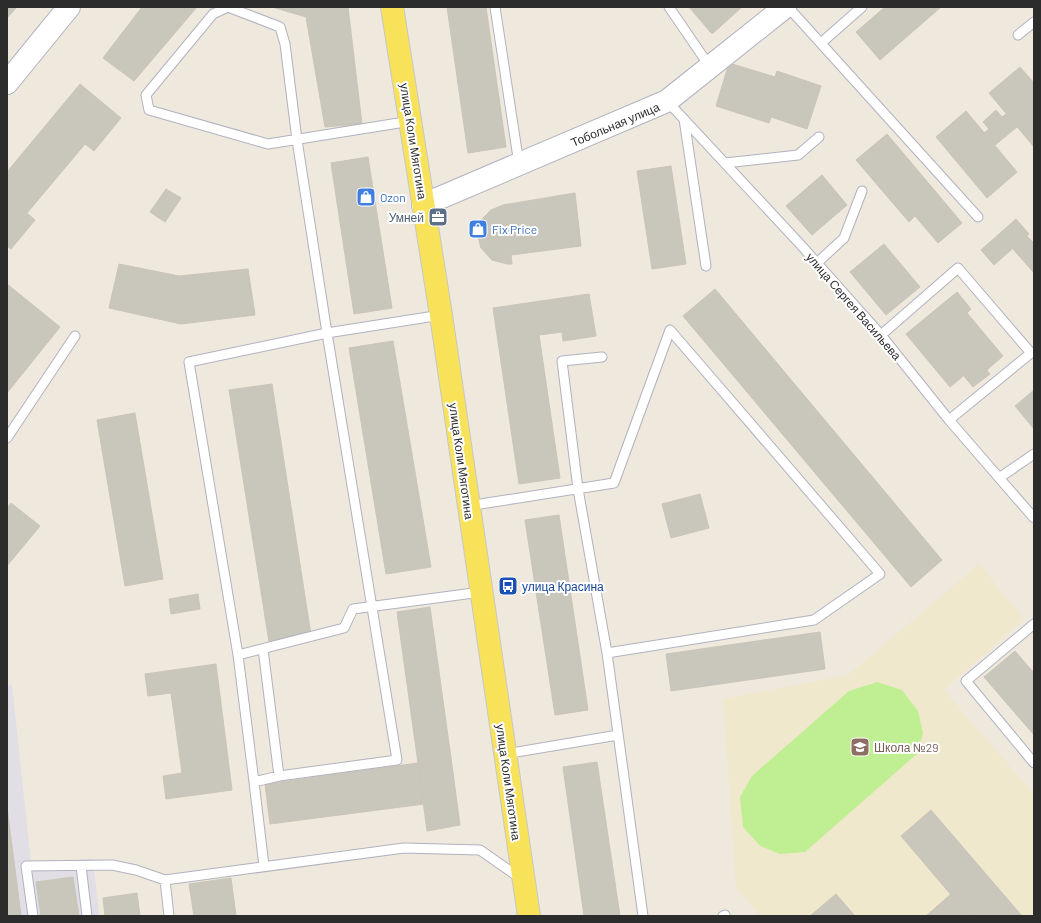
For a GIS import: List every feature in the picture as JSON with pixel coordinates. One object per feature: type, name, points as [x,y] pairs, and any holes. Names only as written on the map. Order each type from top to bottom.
[{"type":"main road","name":"улица Коли Мяготина","points":[[392,7],[441,314],[529,916]]},
{"type":"street","points":[[7,83],[69,7]]},
{"type":"street","name":"Тобольная улица","points":[[423,205],[667,101],[785,7]]},
{"type":"lane","points":[[254,782],[279,776],[397,760],[296,140],[285,44],[280,27],[228,7],[213,14],[146,95],[149,110],[268,144],[296,140],[411,121]]},
{"type":"lane","points":[[495,7],[519,165]]},
{"type":"lane","points":[[669,7],[710,67]]},
{"type":"lane","points":[[788,7],[978,217]]},
{"type":"lane","points":[[821,43],[862,7]]},
{"type":"lane","points":[[1018,35],[1034,22]]},
{"type":"lane","name":"улица Сергея Васильева","points":[[667,101],[817,263],[881,335],[949,420],[1034,518]]},
{"type":"lane","points":[[684,119],[706,266]]},
{"type":"lane","points":[[725,163],[798,155],[819,137]]},
{"type":"lane","points":[[817,263],[844,238],[862,191]]},
{"type":"lane","points":[[881,335],[958,268],[1031,353],[949,420]]},
{"type":"lane","points":[[264,866],[238,655],[189,362],[327,332],[441,314]]},
{"type":"lane","points":[[468,506],[614,483],[670,330],[880,574],[814,620],[607,653]]},
{"type":"lane","points":[[7,438],[75,336]]},
{"type":"lane","points":[[602,357],[562,361],[578,488],[607,653],[643,916]]},
{"type":"lane","points":[[999,478],[1034,454]]},
{"type":"lane","points":[[238,655],[344,628],[353,609],[481,592]]},
{"type":"lane","points":[[1034,624],[966,681],[1034,763]]},
{"type":"lane","points":[[263,649],[279,776]]},
{"type":"lane","points":[[505,754],[618,735]]},
{"type":"lane","points":[[33,916],[26,866],[112,865],[136,870],[164,880],[404,848],[480,850],[524,880]]},
{"type":"lane","points":[[81,866],[87,916]]},
{"type":"lane","points":[[164,880],[169,916]]},
{"type":"shaded area","name":"Школа №29","points":[[979,564],[1024,619],[944,690],[1034,794],[1034,916],[760,916],[736,888],[723,699],[848,675]]},
{"type":"shaded area","points":[[12,685],[31,863],[93,859],[99,916],[7,916],[7,686]]},
{"type":"green space","points":[[877,682],[902,690],[918,711],[923,733],[918,753],[805,852],[780,854],[760,846],[743,827],[740,797],[752,776],[849,691]]},
{"type":"building","points":[[7,7],[17,7],[7,18]]},
{"type":"building","points":[[142,7],[197,7],[134,81],[103,58]]},
{"type":"building","points":[[272,7],[348,7],[362,124],[325,127],[306,17]]},
{"type":"building","points":[[447,7],[486,7],[506,147],[468,153]]},
{"type":"building","points":[[689,7],[742,7],[712,34]]},
{"type":"building","points":[[885,7],[941,7],[880,60],[856,32]]},
{"type":"building","points":[[729,63],[775,77],[777,71],[821,86],[807,129],[771,117],[769,123],[716,106]]},
{"type":"building","points":[[1020,67],[1034,83],[1034,147],[989,93]]},
{"type":"building","points":[[80,84],[121,118],[94,151],[85,144],[27,213],[35,220],[11,249],[7,246],[7,172]]},
{"type":"building","points":[[996,110],[1002,117],[1006,114],[1017,127],[995,145],[984,133],[989,129],[983,122]]},
{"type":"building","points":[[966,111],[1017,172],[987,198],[936,137]]},
{"type":"building","points":[[887,134],[962,223],[938,243],[915,216],[909,222],[856,160]]},
{"type":"building","points":[[368,157],[392,308],[354,314],[331,163]]},
{"type":"building","points":[[671,166],[686,264],[652,269],[637,171]]},
{"type":"building","points":[[822,175],[847,205],[812,235],[786,206]]},
{"type":"building","points":[[166,189],[181,198],[165,222],[150,212]]},
{"type":"building","points":[[575,193],[581,246],[511,255],[512,264],[492,260],[481,248],[478,237],[479,227],[483,218],[491,210],[503,205]]},
{"type":"building","points":[[1016,219],[1029,234],[994,265],[981,250]]},
{"type":"building","points":[[1027,236],[1034,243],[1034,273],[1013,249]]},
{"type":"building","points":[[884,244],[920,287],[886,315],[850,272]]},
{"type":"building","points":[[119,264],[179,276],[248,269],[255,315],[181,324],[109,308]]},
{"type":"building","points":[[7,284],[60,327],[7,393]]},
{"type":"building","points":[[715,289],[942,560],[911,587],[683,316]]},
{"type":"building","points":[[957,292],[971,309],[967,313],[1003,356],[987,370],[980,362],[950,387],[906,334]]},
{"type":"building","points":[[589,294],[596,336],[563,341],[562,332],[539,335],[560,478],[519,484],[493,308]]},
{"type":"building","points":[[393,341],[431,567],[386,574],[349,348]]},
{"type":"building","points":[[980,362],[990,374],[973,387],[964,376]]},
{"type":"building","points":[[272,384],[311,635],[269,642],[229,390]]},
{"type":"building","points":[[1034,390],[1034,429],[1015,406]]},
{"type":"building","points":[[135,413],[163,579],[125,586],[97,420]]},
{"type":"building","points":[[700,494],[709,528],[671,538],[662,504]]},
{"type":"building","points":[[11,503],[40,526],[7,566],[7,508]]},
{"type":"building","points":[[559,515],[588,710],[555,715],[525,520]]},
{"type":"building","points":[[198,594],[200,609],[171,614],[169,599]]},
{"type":"building","points":[[430,607],[451,758],[418,763],[397,612]]},
{"type":"building","points":[[820,632],[825,669],[671,691],[666,654]]},
{"type":"building","points":[[1015,651],[1034,673],[1034,735],[984,677]]},
{"type":"building","points":[[216,664],[232,790],[166,799],[163,776],[182,773],[171,693],[148,696],[145,674]]},
{"type":"building","points":[[451,758],[460,825],[427,831],[418,763]]},
{"type":"building","points":[[597,762],[620,916],[584,916],[563,767]]},
{"type":"building","points":[[418,763],[424,804],[270,824],[265,784]]},
{"type":"building","points":[[7,807],[21,916],[7,916]]},
{"type":"building","points":[[931,810],[1022,916],[969,916],[901,836]]},
{"type":"building","points":[[73,877],[79,916],[41,916],[36,882]]},
{"type":"building","points":[[231,878],[236,916],[194,916],[189,884]]},
{"type":"building","points":[[137,893],[140,916],[105,916],[103,898]]},
{"type":"building","points":[[836,894],[855,916],[810,916]]},
{"type":"building","points":[[951,894],[969,916],[926,916]]},
{"type":"place","name":"Ozon","points":[[366,197]]},
{"type":"place","name":"Умней","points":[[438,217]]},
{"type":"place","name":"Fix Price","points":[[478,229]]},
{"type":"place","name":"улица Красина","points":[[508,586]]},
{"type":"place","name":"Школа №29","points":[[860,747]]}]
